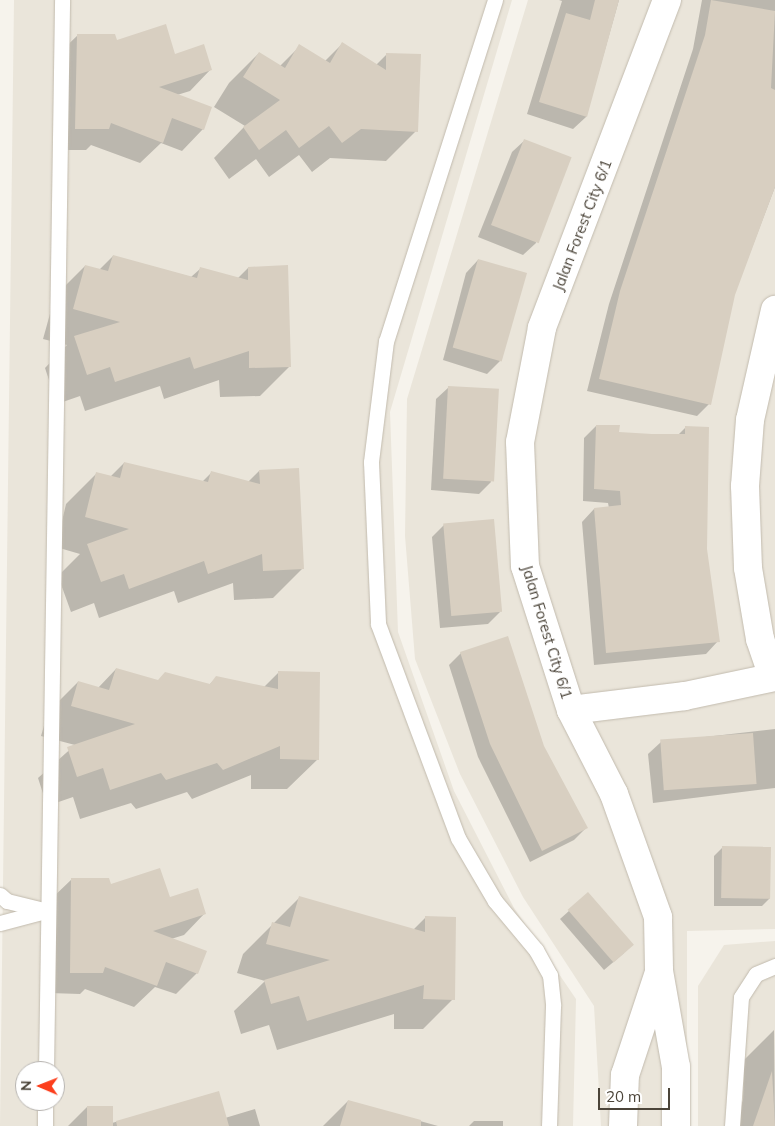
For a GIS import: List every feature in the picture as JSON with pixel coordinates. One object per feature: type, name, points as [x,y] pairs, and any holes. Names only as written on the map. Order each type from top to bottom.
[{"type":"street","name":"Jalan Forest City 6/1","points":[[667,0],[542,328],[520,442],[525,566],[571,710],[614,794],[658,917],[659,971],[676,1067],[676,1126]]},
{"type":"street","points":[[571,710],[685,696],[774,677],[760,638],[748,568],[745,486],[750,420],[775,310]]},
{"type":"street","name":"Jalan Forest City 6/1","points":[[623,1126],[625,1075],[659,971]]},
{"type":"lane","points":[[46,1061],[62,0]]},
{"type":"lane","points":[[494,0],[386,341],[371,462],[378,624],[458,838],[495,901],[536,950],[550,975],[553,1006],[549,1126]]},
{"type":"lane","points":[[0,895],[7,901],[48,911]]},
{"type":"lane","points":[[0,923],[48,911]]},
{"type":"lane","points":[[732,1126],[736,1022],[741,997],[756,974],[775,966]]},
{"type":"lane","points":[[45,1111],[45,1126]]},
{"type":"shaded area","points":[[14,0],[512,0],[390,412],[398,632],[454,791],[514,908],[576,999],[573,1126],[0,1126]]},
{"type":"shaded area","points":[[528,0],[775,0],[775,929],[687,931],[687,1126],[601,1126],[594,1006],[523,897],[460,774],[415,659],[405,536],[407,399]]},
{"type":"shaded area","points":[[775,941],[775,1126],[698,1126],[698,986],[724,945]]},
{"type":"building","points":[[595,0],[619,0],[587,117],[539,102],[566,13],[590,20]]},
{"type":"building","points":[[711,0],[775,11],[771,88],[775,90],[775,187],[735,295],[711,405],[599,379],[620,291],[705,35]]},
{"type":"building","points":[[166,24],[175,54],[204,44],[212,70],[159,87],[212,107],[204,130],[172,118],[163,143],[111,123],[109,129],[75,129],[77,34],[115,34],[117,40]]},
{"type":"building","points":[[342,42],[386,70],[386,53],[421,54],[418,132],[361,129],[342,143],[329,126],[299,148],[286,130],[259,150],[243,127],[280,100],[243,77],[259,52],[285,68],[299,44],[330,63]]},
{"type":"building","points":[[524,139],[572,157],[539,243],[491,225]]},
{"type":"building","points":[[113,255],[197,278],[200,267],[248,280],[248,267],[288,265],[291,367],[249,368],[249,351],[194,369],[190,357],[115,382],[110,367],[87,375],[74,336],[120,322],[73,309],[85,265],[108,271]]},
{"type":"building","points":[[478,259],[527,273],[502,361],[453,347]]},
{"type":"building","points":[[448,386],[499,389],[494,482],[443,479]]},
{"type":"building","points":[[596,425],[620,425],[619,432],[652,434],[685,434],[685,426],[709,427],[707,549],[720,642],[606,653],[594,508],[621,505],[620,491],[594,489]]},
{"type":"building","points":[[124,462],[208,482],[211,471],[260,484],[259,470],[299,468],[304,569],[263,571],[262,554],[208,574],[204,561],[129,589],[124,574],[101,582],[87,544],[129,529],[85,517],[96,472],[120,478]]},
{"type":"building","points":[[494,519],[502,612],[451,616],[443,523]]},
{"type":"building","points":[[508,636],[544,746],[588,828],[542,851],[490,744],[460,652]]},
{"type":"building","points":[[116,668],[158,680],[165,672],[210,684],[216,676],[278,689],[278,671],[320,672],[319,760],[280,759],[280,746],[223,770],[217,763],[166,780],[161,773],[110,790],[103,768],[77,777],[67,747],[135,724],[71,706],[78,681],[109,690]]},
{"type":"building","points":[[753,733],[757,784],[664,790],[660,739]]},
{"type":"building","points":[[722,846],[771,847],[770,899],[721,898]]},
{"type":"building","points":[[160,868],[170,897],[198,888],[206,914],[153,931],[207,951],[198,974],[166,962],[157,986],[105,967],[103,973],[70,973],[71,878],[109,878],[111,884]]},
{"type":"building","points":[[588,892],[634,945],[614,963],[568,910]]},
{"type":"building","points":[[299,896],[425,932],[425,916],[456,917],[455,1000],[423,999],[424,985],[307,1021],[299,996],[271,1004],[264,980],[330,960],[266,944],[272,922],[290,927]]},
{"type":"building","points":[[772,1071],[775,1126],[753,1126]]},
{"type":"building","points":[[219,1091],[229,1126],[117,1126],[116,1121]]},
{"type":"building","points":[[348,1100],[421,1120],[421,1126],[340,1126]]},
{"type":"building","points":[[87,1106],[113,1106],[113,1126],[87,1126]]}]
